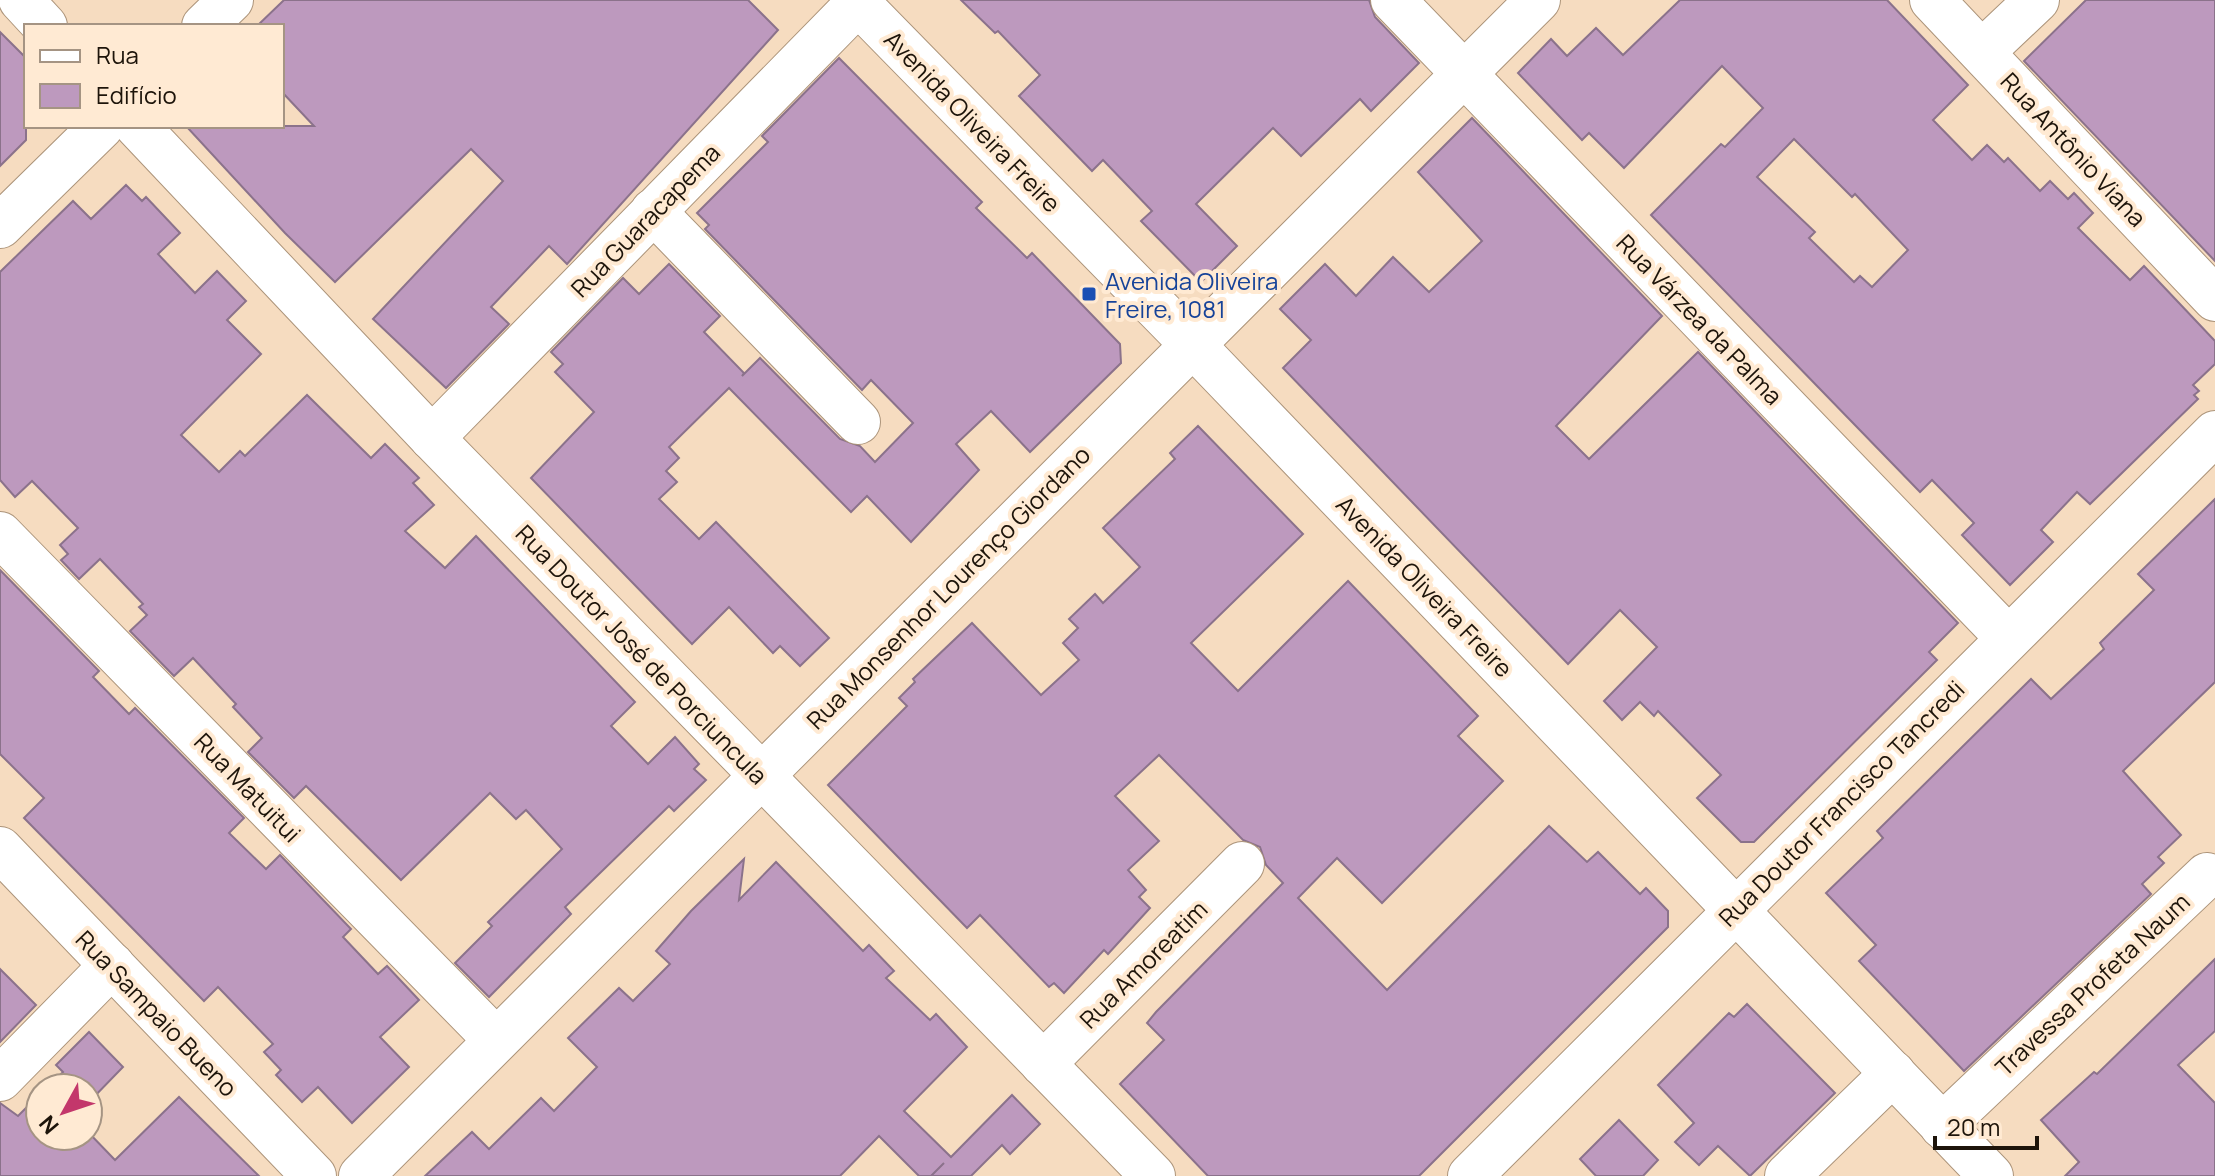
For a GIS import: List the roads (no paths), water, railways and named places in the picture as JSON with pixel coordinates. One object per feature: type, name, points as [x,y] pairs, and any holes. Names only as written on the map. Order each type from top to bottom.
[{"type":"street","points":[[21,0],[43,24]]},
{"type":"street","points":[[206,24],[231,0]]},
{"type":"street","name":"Rua Várzea da Palma","points":[[1393,0],[2008,638]]},
{"type":"street","name":"Rua Monsenhor Lourenço Giordano","points":[[361,1176],[1538,0]]},
{"type":"street","name":"Rua Antônio Viana","points":[[1932,0],[2215,299]]},
{"type":"street","points":[[1982,52],[2037,0]]},
{"type":"street","name":"Rua Guaracapema","points":[[432,438],[856,2]]},
{"type":"street","name":"Avenida Oliveira Freire","points":[[856,2],[1192,344],[1991,1176]]},
{"type":"street","points":[[0,226],[100,128]]},
{"type":"street","name":"Rua Doutor José de Porciuncula","points":[[139,128],[432,438],[1153,1176]]},
{"type":"street","points":[[653,211],[858,422]]},
{"type":"street","name":"Rua Doutor Francisco Tancredi","points":[[1470,1176],[2215,433]]},
{"type":"street","name":"Rua Matuitui","points":[[0,534],[496,1040]]},
{"type":"street","name":"Rua Sampaio Bueno","points":[[0,849],[314,1176]]},
{"type":"street","name":"Rua Amoreatim","points":[[1043,1064],[1242,864]]},
{"type":"street","name":"Travessa Profeta Naum","points":[[1942,1126],[2207,875]]},
{"type":"street","points":[[0,1079],[112,965]]},
{"type":"street","points":[[1787,1176],[1893,1073]]},
{"type":"place","name":"Avenida Oliveira Freire, 1081","points":[[1089,294]]}]
